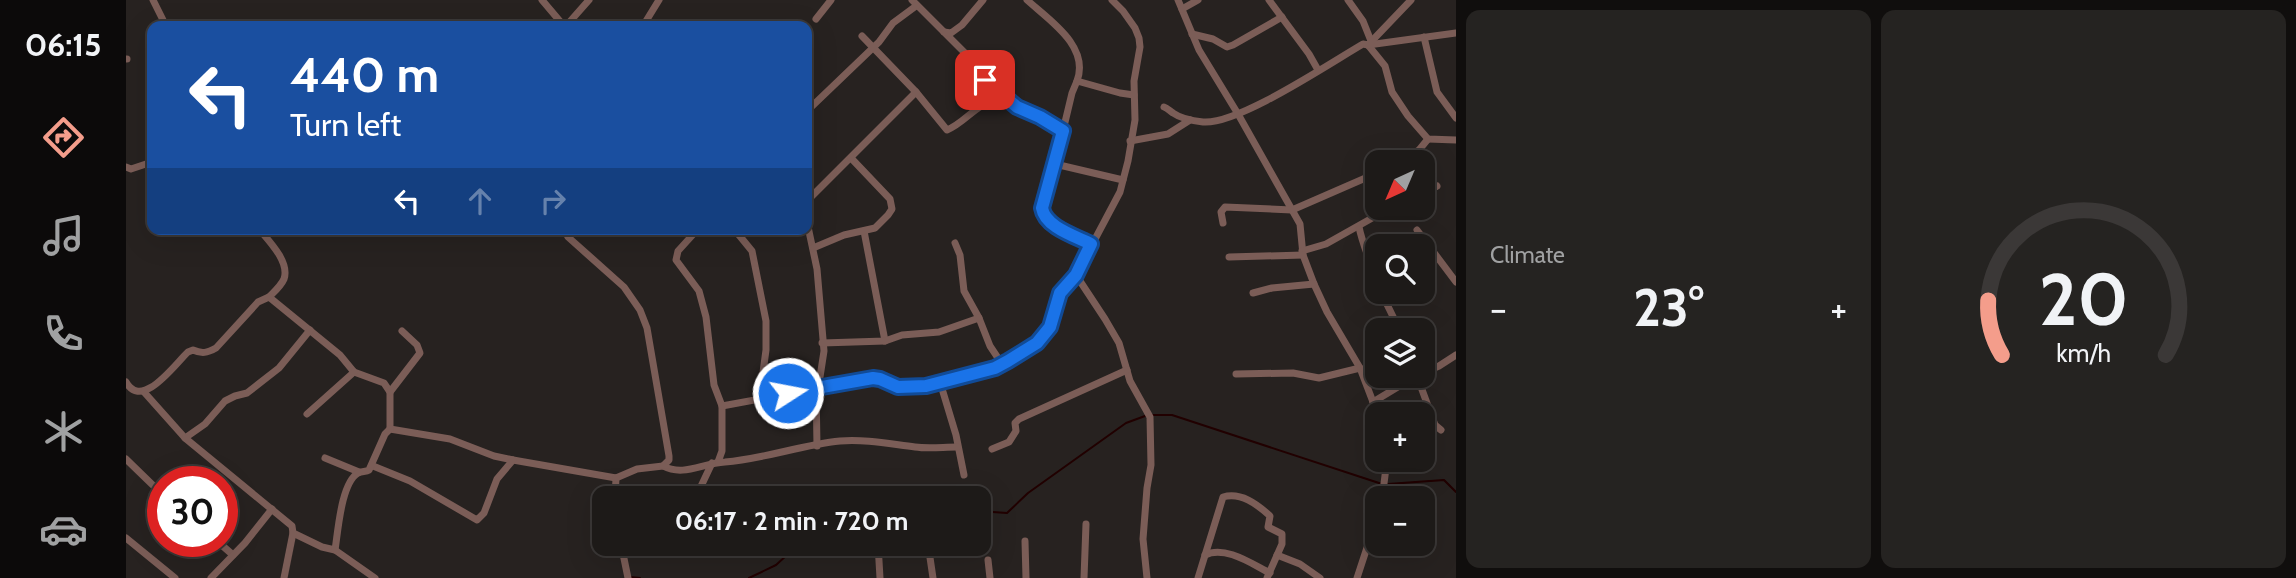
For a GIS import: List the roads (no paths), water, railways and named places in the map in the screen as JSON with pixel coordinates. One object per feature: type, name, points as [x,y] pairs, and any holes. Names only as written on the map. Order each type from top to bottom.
[{"type":"street","points":[[153,0],[164,21]]},
{"type":"street","points":[[542,0],[561,21]]},
{"type":"street","points":[[570,21],[589,0]]},
{"type":"street","points":[[646,21],[659,0]]},
{"type":"street","points":[[817,19],[831,0]]},
{"type":"street","points":[[949,35],[962,25],[983,0]]},
{"type":"street","points":[[1027,0],[1073,43],[1079,58],[1079,77],[1072,93],[1042,208],[1043,216],[1091,244]]},
{"type":"street","points":[[722,406],[873,378],[903,388],[940,382],[1002,364],[1037,343],[1050,327],[1060,293],[1076,275],[1120,192],[1135,120],[1134,95],[1140,47],[1139,38],[1123,10],[1113,0]]},
{"type":"street","points":[[1178,0],[1199,50],[1292,210],[1301,230],[1303,253],[1314,284],[1331,320],[1360,368],[1373,402],[1397,388]]},
{"type":"street","points":[[1182,9],[1198,0]]},
{"type":"street","points":[[1269,0],[1318,70]]},
{"type":"street","points":[[1348,0],[1363,21],[1370,43],[1385,66],[1392,92],[1408,116],[1428,139],[1456,140]]},
{"type":"street","points":[[1370,43],[1411,0]]},
{"type":"street","points":[[812,106],[914,3],[949,35],[988,83],[1017,107],[1063,131]]},
{"type":"street","points":[[1192,34],[1213,39],[1227,47],[1282,17]]},
{"type":"street","points":[[1164,107],[1190,120],[1213,122],[1238,114],[1273,97],[1363,44],[1456,33]]},
{"type":"street","points":[[862,36],[916,92],[947,130],[959,125],[992,100],[1009,100]]},
{"type":"street","points":[[1424,37],[1437,92],[1456,118]]},
{"type":"street","points":[[1077,81],[1134,95]]},
{"type":"street","points":[[812,196],[916,92]]},
{"type":"street","points":[[1130,141],[1168,134],[1190,120]]},
{"type":"street","points":[[1419,150],[1428,139]]},
{"type":"street","points":[[813,248],[880,224],[888,215],[892,204],[851,158]]},
{"type":"street","points":[[126,167],[131,169],[147,164]]},
{"type":"street","points":[[1055,164],[1122,180]]},
{"type":"street","points":[[1223,223],[1221,212],[1225,207],[1292,210],[1365,178]]},
{"type":"street","points":[[1229,257],[1303,253],[1370,220]]},
{"type":"street","points":[[1359,227],[1365,249]]},
{"type":"street","points":[[1416,230],[1456,282]]},
{"type":"street","points":[[864,231],[885,341]]},
{"type":"street","points":[[144,392],[188,352],[208,352],[216,348],[258,302],[269,297],[282,283],[285,272],[277,252],[264,235]]},
{"type":"street","points":[[567,235],[624,287],[640,310],[647,328],[664,418],[669,456],[663,466]]},
{"type":"street","points":[[693,235],[678,251],[676,260],[693,282],[703,303],[715,390],[722,406],[722,451],[702,486]]},
{"type":"street","points":[[739,235],[752,251],[766,321],[762,398]]},
{"type":"street","points":[[810,235],[817,269],[823,357],[815,388],[817,446]]},
{"type":"street","points":[[955,243],[962,267],[964,291],[990,346],[1002,364]]},
{"type":"street","points":[[1076,275],[1119,343],[1130,381],[1151,422],[1150,471],[1143,539],[1147,578]]},
{"type":"street","points":[[1253,293],[1314,284]]},
{"type":"street","points":[[269,297],[340,355],[354,372],[384,383],[390,392],[390,429],[373,466],[369,470],[359,472],[325,458]]},
{"type":"street","points":[[822,343],[885,341],[902,335],[939,332],[979,318]]},
{"type":"street","points":[[185,438],[205,424],[225,401],[247,393],[279,368],[310,330]]},
{"type":"street","points":[[390,392],[420,353],[417,345],[402,331]]},
{"type":"street","points":[[1435,367],[1456,355]]},
{"type":"street","points":[[1236,374],[1293,373],[1319,378],[1360,368]]},
{"type":"street","points":[[992,449],[1009,442],[1019,419],[1127,370]]},
{"type":"street","points":[[307,414],[354,372]]},
{"type":"street","points":[[820,377],[826,386]]},
{"type":"street","points":[[940,382],[964,475]]},
{"type":"street","points":[[127,387],[144,392],[185,438],[292,526],[284,578]]},
{"type":"street","points":[[1421,388],[1435,425],[1441,430]]},
{"type":"street","points":[[390,429],[450,439],[494,456],[616,478],[637,469],[663,466],[680,471],[843,441],[873,441],[917,448],[957,447]]},
{"type":"street","points":[[126,459],[147,479]]},
{"type":"street","points":[[373,466],[410,481],[477,520],[484,513],[497,479],[513,460]]},
{"type":"street","points":[[335,550],[343,502],[350,482],[359,472]]},
{"type":"street","points":[[616,478],[616,486]]},
{"type":"street","points":[[1198,578],[1205,555],[1223,497],[1233,494],[1247,499],[1270,516],[1268,527],[1282,534],[1282,544],[1268,575],[1237,557],[1216,552],[1205,555]]},
{"type":"street","points":[[238,549],[272,509]]},
{"type":"street","points":[[1084,578],[1086,524]]},
{"type":"street","points":[[293,533],[335,550],[375,578]]},
{"type":"street","points":[[126,538],[175,578]]},
{"type":"street","points":[[1025,541],[1026,578]]},
{"type":"street","points":[[1357,578],[1365,554]]},
{"type":"street","points":[[1277,555],[1300,564],[1320,578]]},
{"type":"street","points":[[623,556],[628,578]]},
{"type":"street","points":[[879,556],[880,578]]},
{"type":"street","points":[[930,556],[933,578]]},
{"type":"street","points":[[211,578],[231,557]]},
{"type":"street","points":[[988,561],[990,578]]},
{"type":"waterway","points":[[1150,415],[1172,415],[1382,484]]},
{"type":"waterway","points":[[991,512],[1007,513],[1028,493],[1126,423],[1145,416]]},
{"type":"waterway","points":[[1388,484],[1444,480],[1456,492]]},
{"type":"waterway","points":[[749,578],[776,565],[786,556]]},
{"type":"waterway","points":[[630,577],[640,578]]}]
